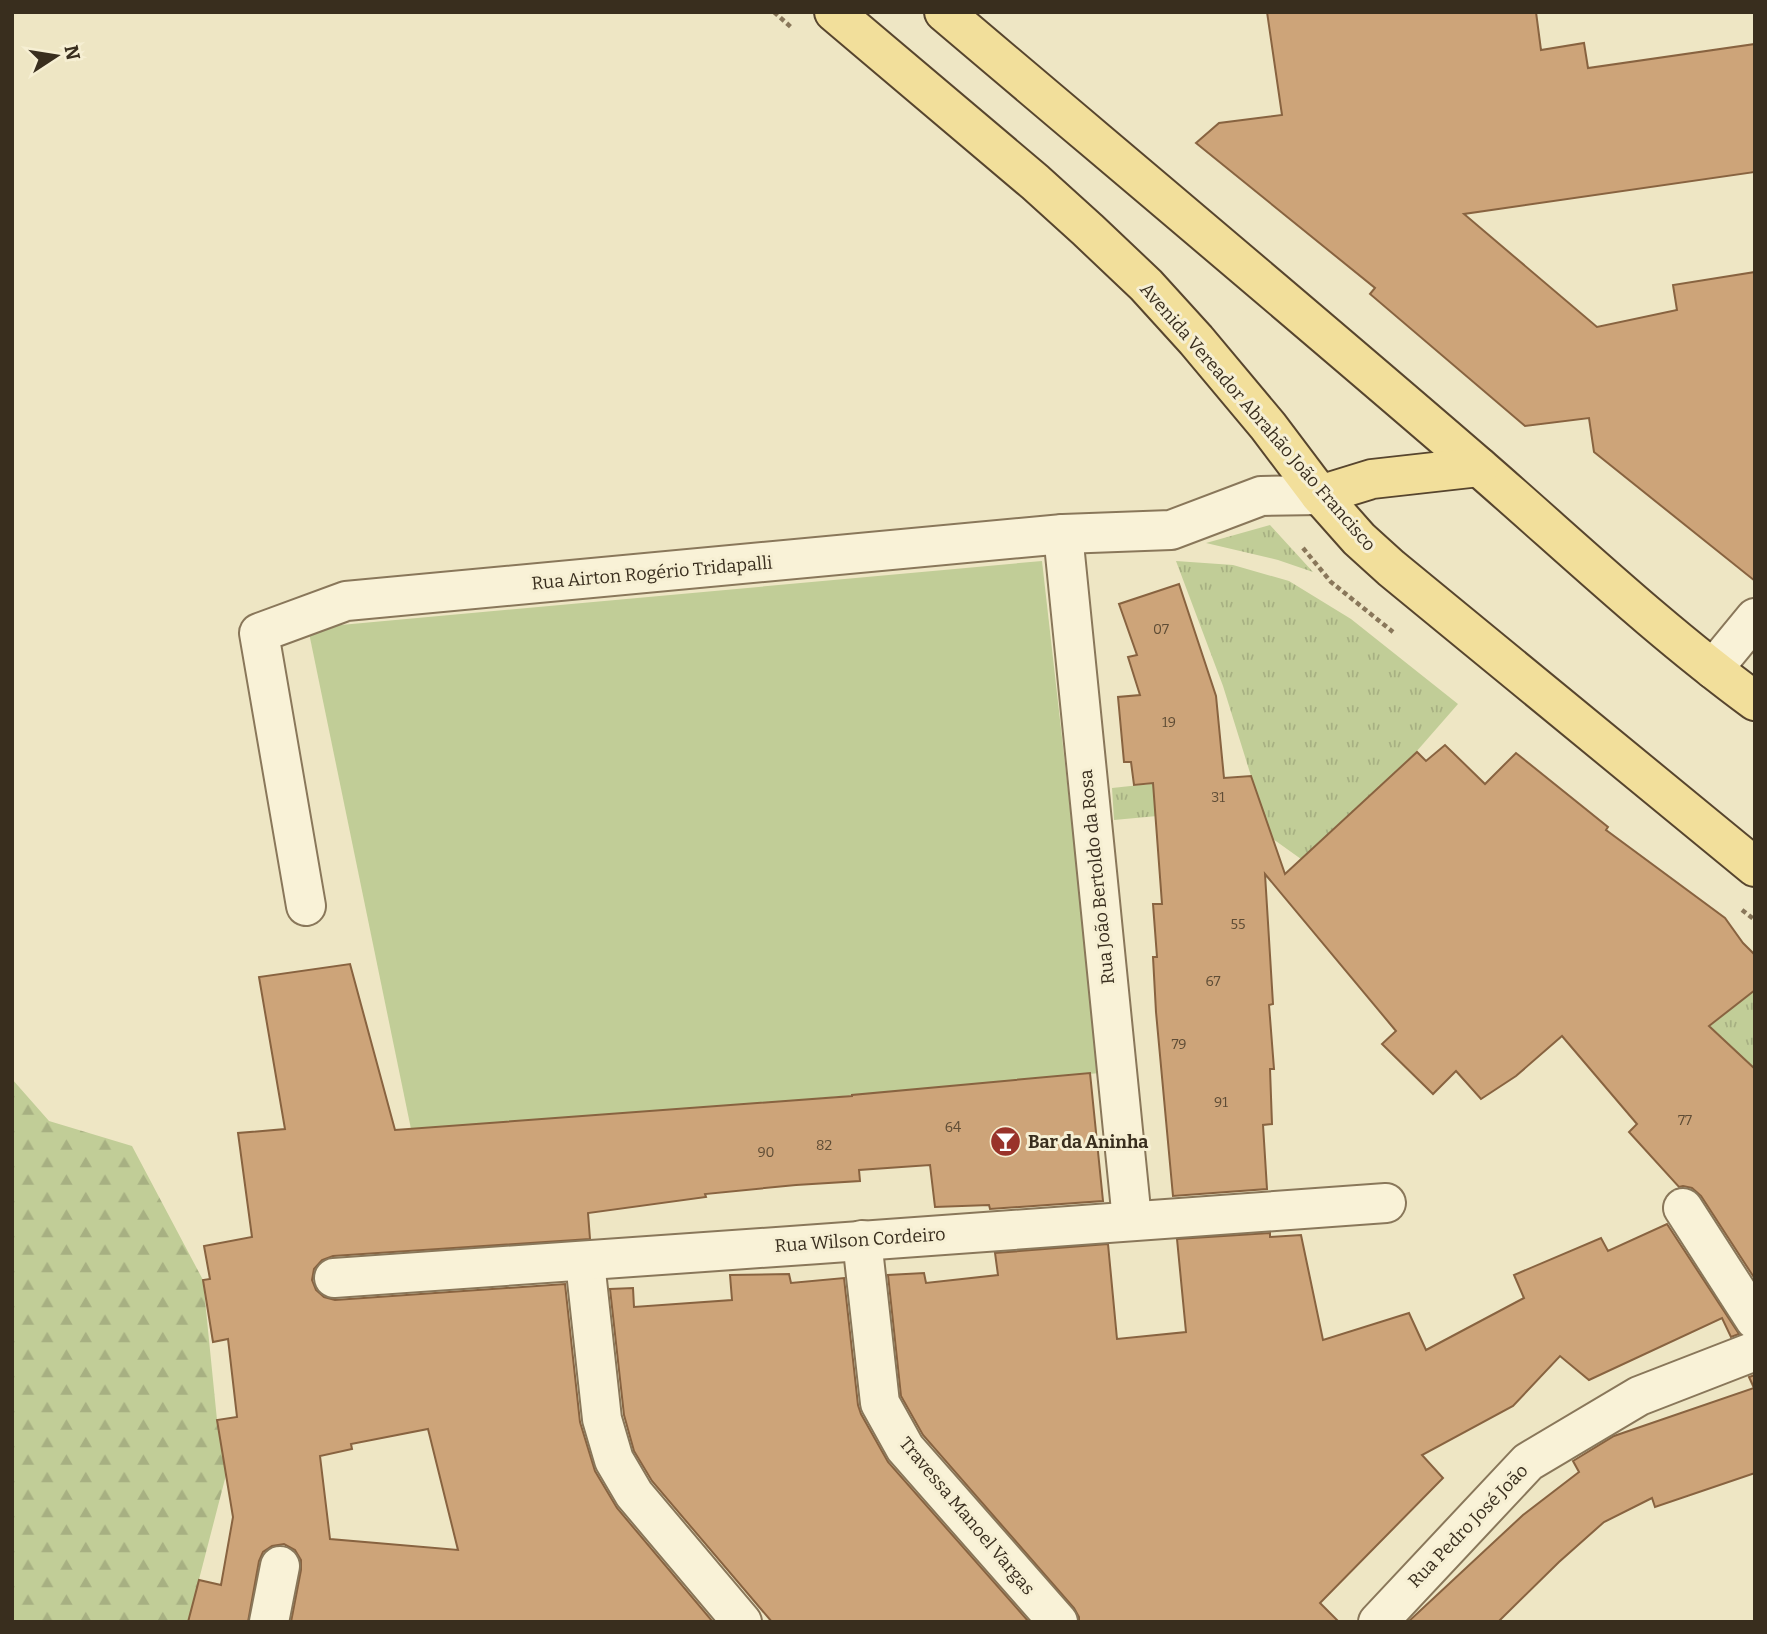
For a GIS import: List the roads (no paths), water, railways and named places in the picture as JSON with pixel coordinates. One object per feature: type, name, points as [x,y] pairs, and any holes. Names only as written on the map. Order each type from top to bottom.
[{"type":"main road","name":"Avenida Vereador Abrahão João Francisco","points":[[834,12],[1034,182],[1146,285],[1196,340],[1320,495],[1359,539],[1755,867]]},
{"type":"main road","points":[[944,12],[1479,467],[1592,568],[1713,670],[1755,701]]},
{"type":"main road","points":[[1320,495],[1372,479],[1479,467]]},
{"type":"street","name":"Rua Airton Rogério Tridapalli","points":[[306,906],[259,633],[346,601],[1063,534],[1171,530],[1261,496],[1320,495]]},
{"type":"street","name":"Rua João Bertoldo da Rosa","points":[[1063,534],[1132,1220]]},
{"type":"street","points":[[1713,670],[1755,618]]},
{"type":"street","name":"Rua Wilson Cordeiro","points":[[334,1278],[1386,1203]]},
{"type":"street","points":[[1683,1208],[1755,1320]]},
{"type":"street","name":"Travessa Manoel Vargas","points":[[862,1240],[880,1403],[905,1448],[1058,1622]]},
{"type":"street","points":[[585,1262],[602,1419],[614,1460],[634,1494],[742,1622]]},
{"type":"street","name":"Rua Pedro José João","points":[[1378,1622],[1528,1462],[1639,1396],[1755,1351]]},
{"type":"street","points":[[269,1622],[280,1566]]},
{"type":"place","name":"Bar da Aninha","points":[[1005,1142]]}]
